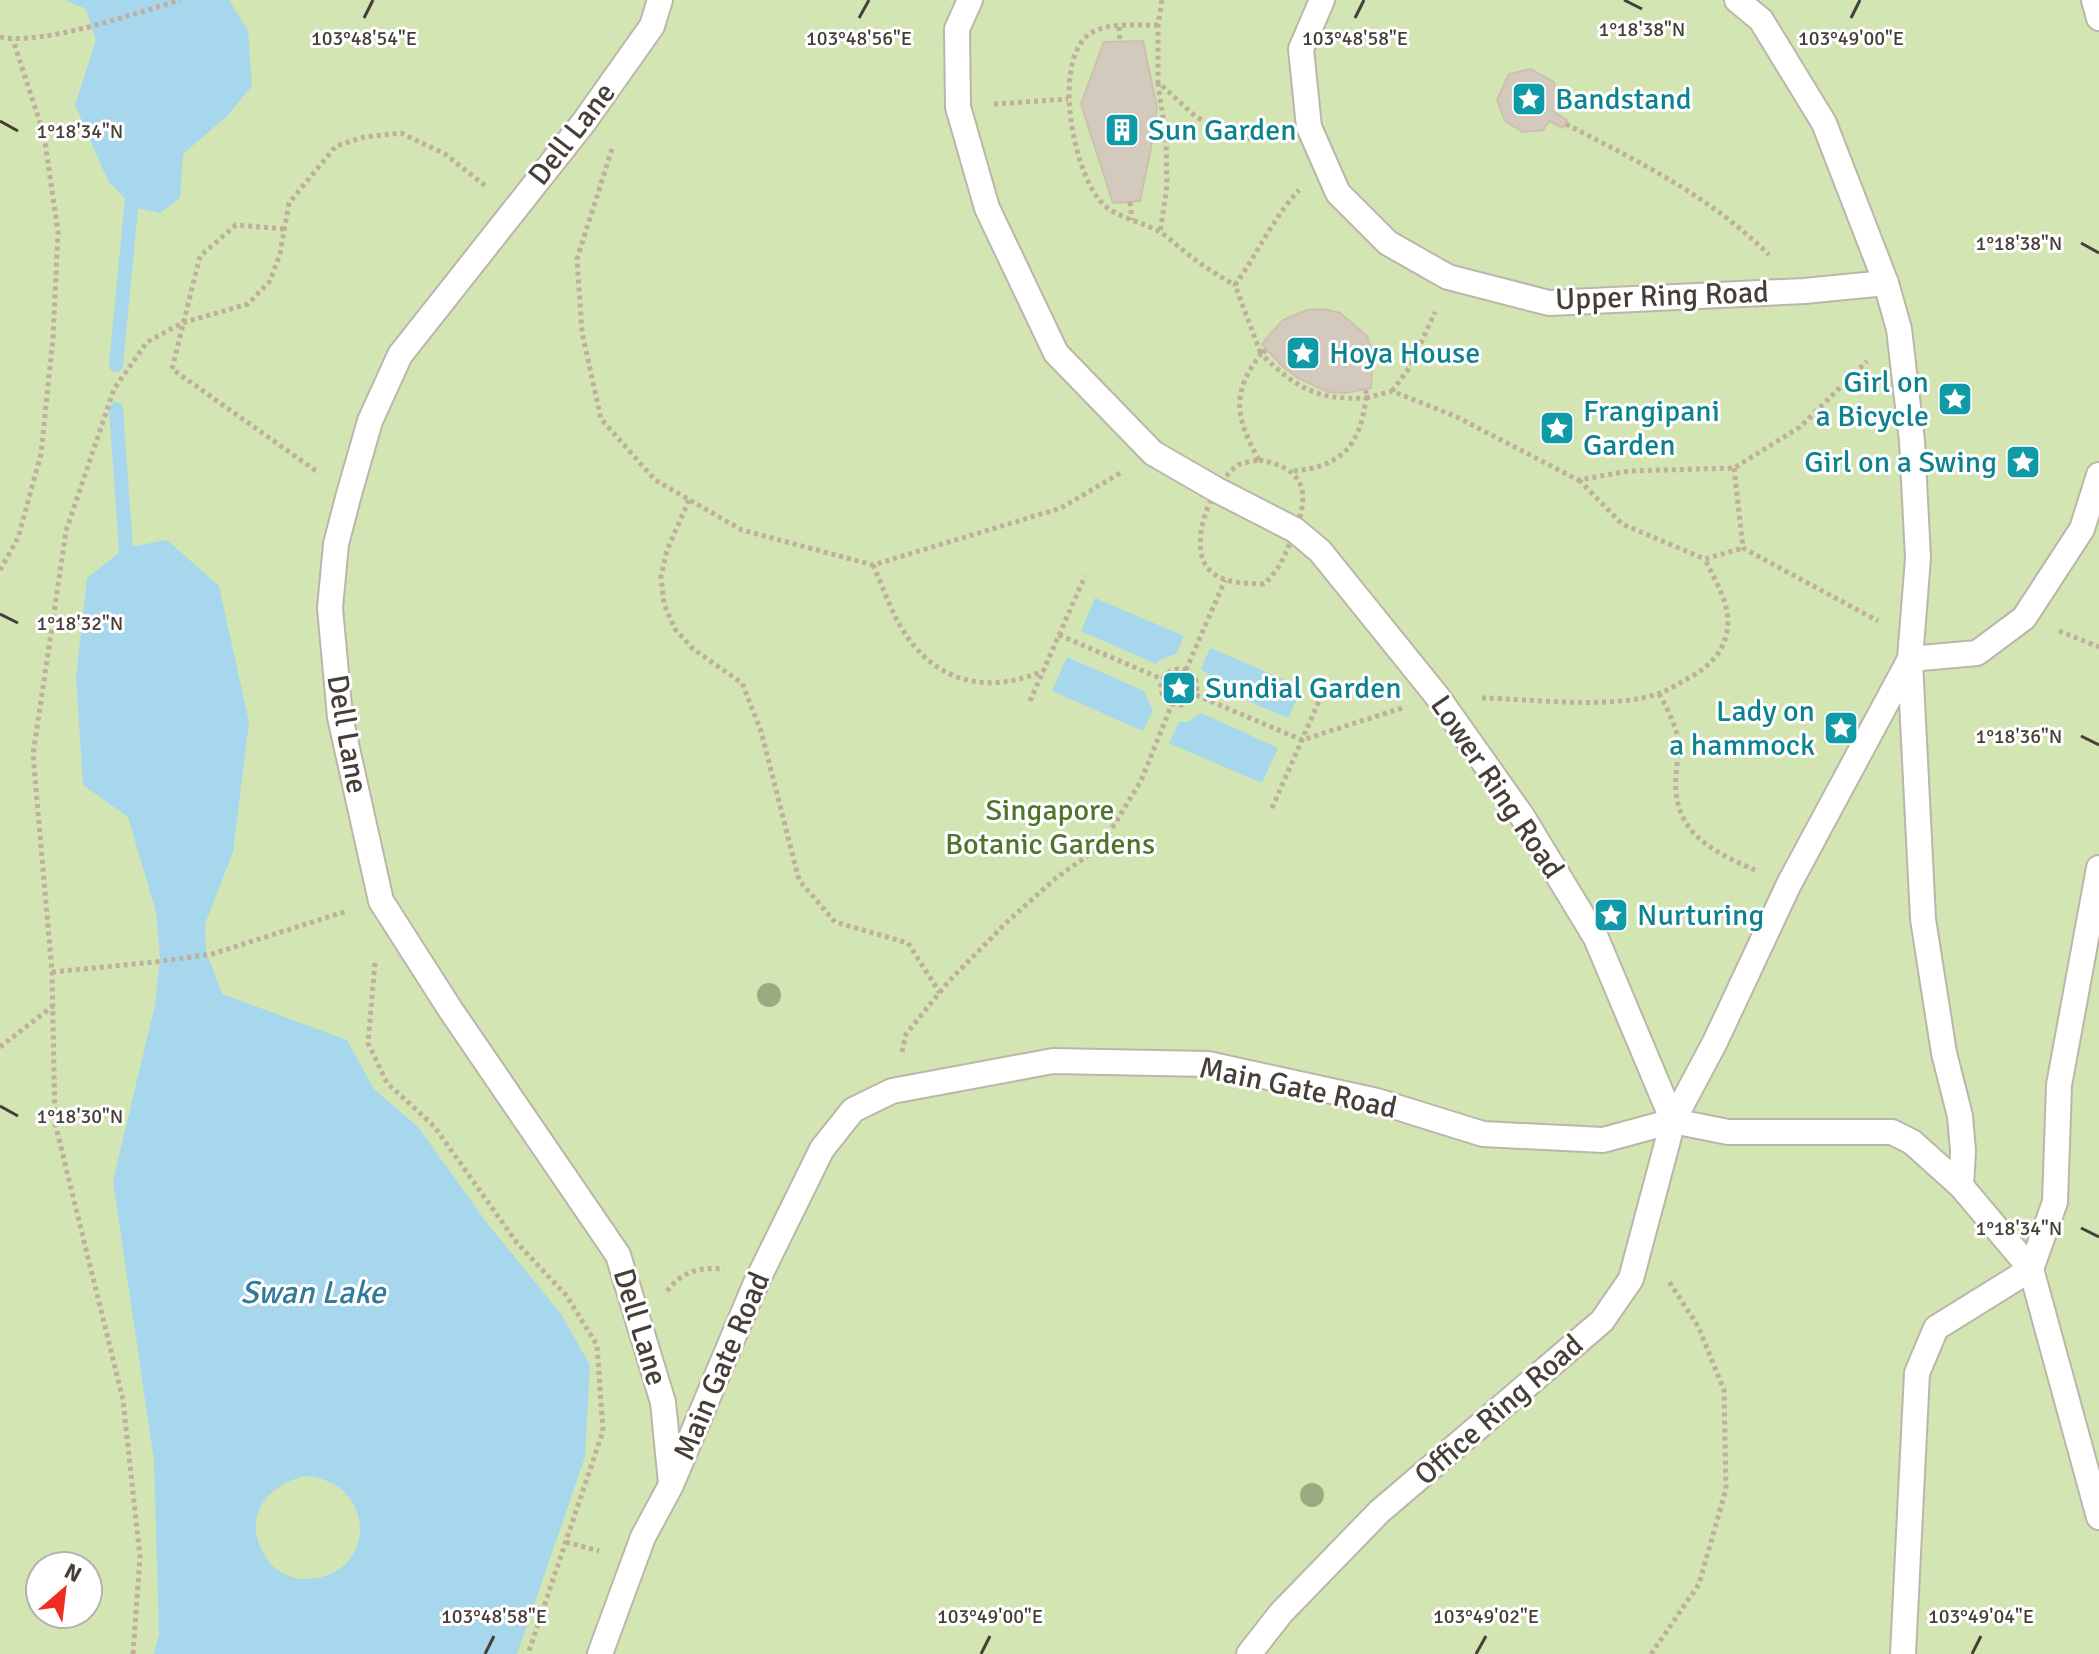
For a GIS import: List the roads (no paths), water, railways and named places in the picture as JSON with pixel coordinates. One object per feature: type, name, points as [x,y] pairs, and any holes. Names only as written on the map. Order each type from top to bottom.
[{"type":"lane","name":"Dell Lane","points":[[660,0],[652,26],[584,122],[400,355],[370,421],[349,494],[336,544],[330,608],[340,717],[381,901],[450,1009],[618,1255],[663,1402],[671,1485]]},
{"type":"lane","name":"Lower Ring Road","points":[[970,0],[957,29],[958,107],[987,208],[1056,353],[1153,453],[1295,530],[1320,551],[1437,696],[1522,816],[1596,938],[1673,1121]]},
{"type":"lane","name":"Upper Ring Road","points":[[1322,0],[1301,49],[1309,127],[1338,193],[1388,243],[1448,277],[1549,303],[1804,291],[1886,283]]},
{"type":"lane","points":[[1737,0],[1761,20],[1824,123],[1886,283],[1899,329],[1912,441],[1918,558],[1911,648],[1923,919],[1944,1053],[1960,1116],[1963,1151],[1961,1186]]},
{"type":"lane","points":[[2094,0],[2099,18]]},
{"type":"lane","points":[[1911,648],[1977,653],[2024,618],[2082,529],[2099,475]]},
{"type":"lane","points":[[1673,1121],[1715,1042],[1789,884],[1911,648]]},
{"type":"lane","points":[[1903,1654],[1917,1373],[1936,1328],[2031,1269],[2055,1202],[2059,1085],[2099,868]]},
{"type":"lane","name":"Main Gate Road","points":[[600,1654],[643,1537],[671,1485],[756,1283],[822,1149],[853,1110],[892,1091],[1053,1061],[1208,1064],[1377,1101],[1483,1134],[1603,1140],[1673,1121],[1728,1132],[1892,1132],[1912,1142],[1961,1186],[2031,1269],[2099,1517]]},
{"type":"lane","name":"Office Ring Road","points":[[1249,1654],[1281,1613],[1379,1512],[1602,1321],[1631,1279],[1673,1121]]},
{"type":"water","points":[[65,0],[229,0],[248,31],[252,86],[227,116],[183,154],[180,198],[160,213],[133,207],[108,181],[75,105],[96,40],[86,9]]},
{"type":"water","name":"Swan Lake","points":[[167,540],[219,586],[249,722],[233,852],[205,924],[206,951],[222,994],[347,1040],[374,1089],[418,1127],[487,1223],[561,1314],[590,1365],[585,1457],[517,1654],[154,1654],[159,1634],[154,1461],[113,1181],[155,1005],[160,959],[156,912],[128,817],[83,785],[76,677],[87,578],[125,548]],"holes":[[[305,1476],[329,1482],[347,1494],[357,1511],[360,1530],[356,1549],[345,1564],[327,1575],[294,1578],[273,1566],[261,1549],[256,1534],[259,1509],[266,1498],[289,1481]]]},
{"type":"water","points":[[1095,598],[1184,636],[1176,654],[1156,664],[1081,631]]},
{"type":"water","points":[[1210,648],[1302,687],[1288,718],[1211,685],[1209,675],[1201,669]]},
{"type":"water","points":[[1067,657],[1144,691],[1153,710],[1143,731],[1052,691]]},
{"type":"water","points":[[1201,713],[1278,748],[1262,783],[1169,743],[1179,722],[1187,722]]},
{"type":"waterway","points":[[116,365],[133,188]]},
{"type":"waterway","points":[[116,409],[127,564]]},
{"type":"place","name":"Bandstand","points":[[1529,99]]},
{"type":"place","name":"Sun Garden","points":[[1122,130]]},
{"type":"place","name":"Hoya House","points":[[1303,353]]},
{"type":"place","name":"Girl on a Bicycle","points":[[1955,399]]},
{"type":"place","name":"Frangipani Garden","points":[[1557,428]]},
{"type":"place","name":"Girl on a Swing","points":[[2023,462]]},
{"type":"place","name":"Sundial Garden","points":[[1179,688]]},
{"type":"place","name":"Lady on a hammock","points":[[1841,728]]},
{"type":"place","name":"Nurturing","points":[[1611,915]]},
{"type":"park label","name":"Singapore Botanic Gardens","points":[[1050,827]]}]
